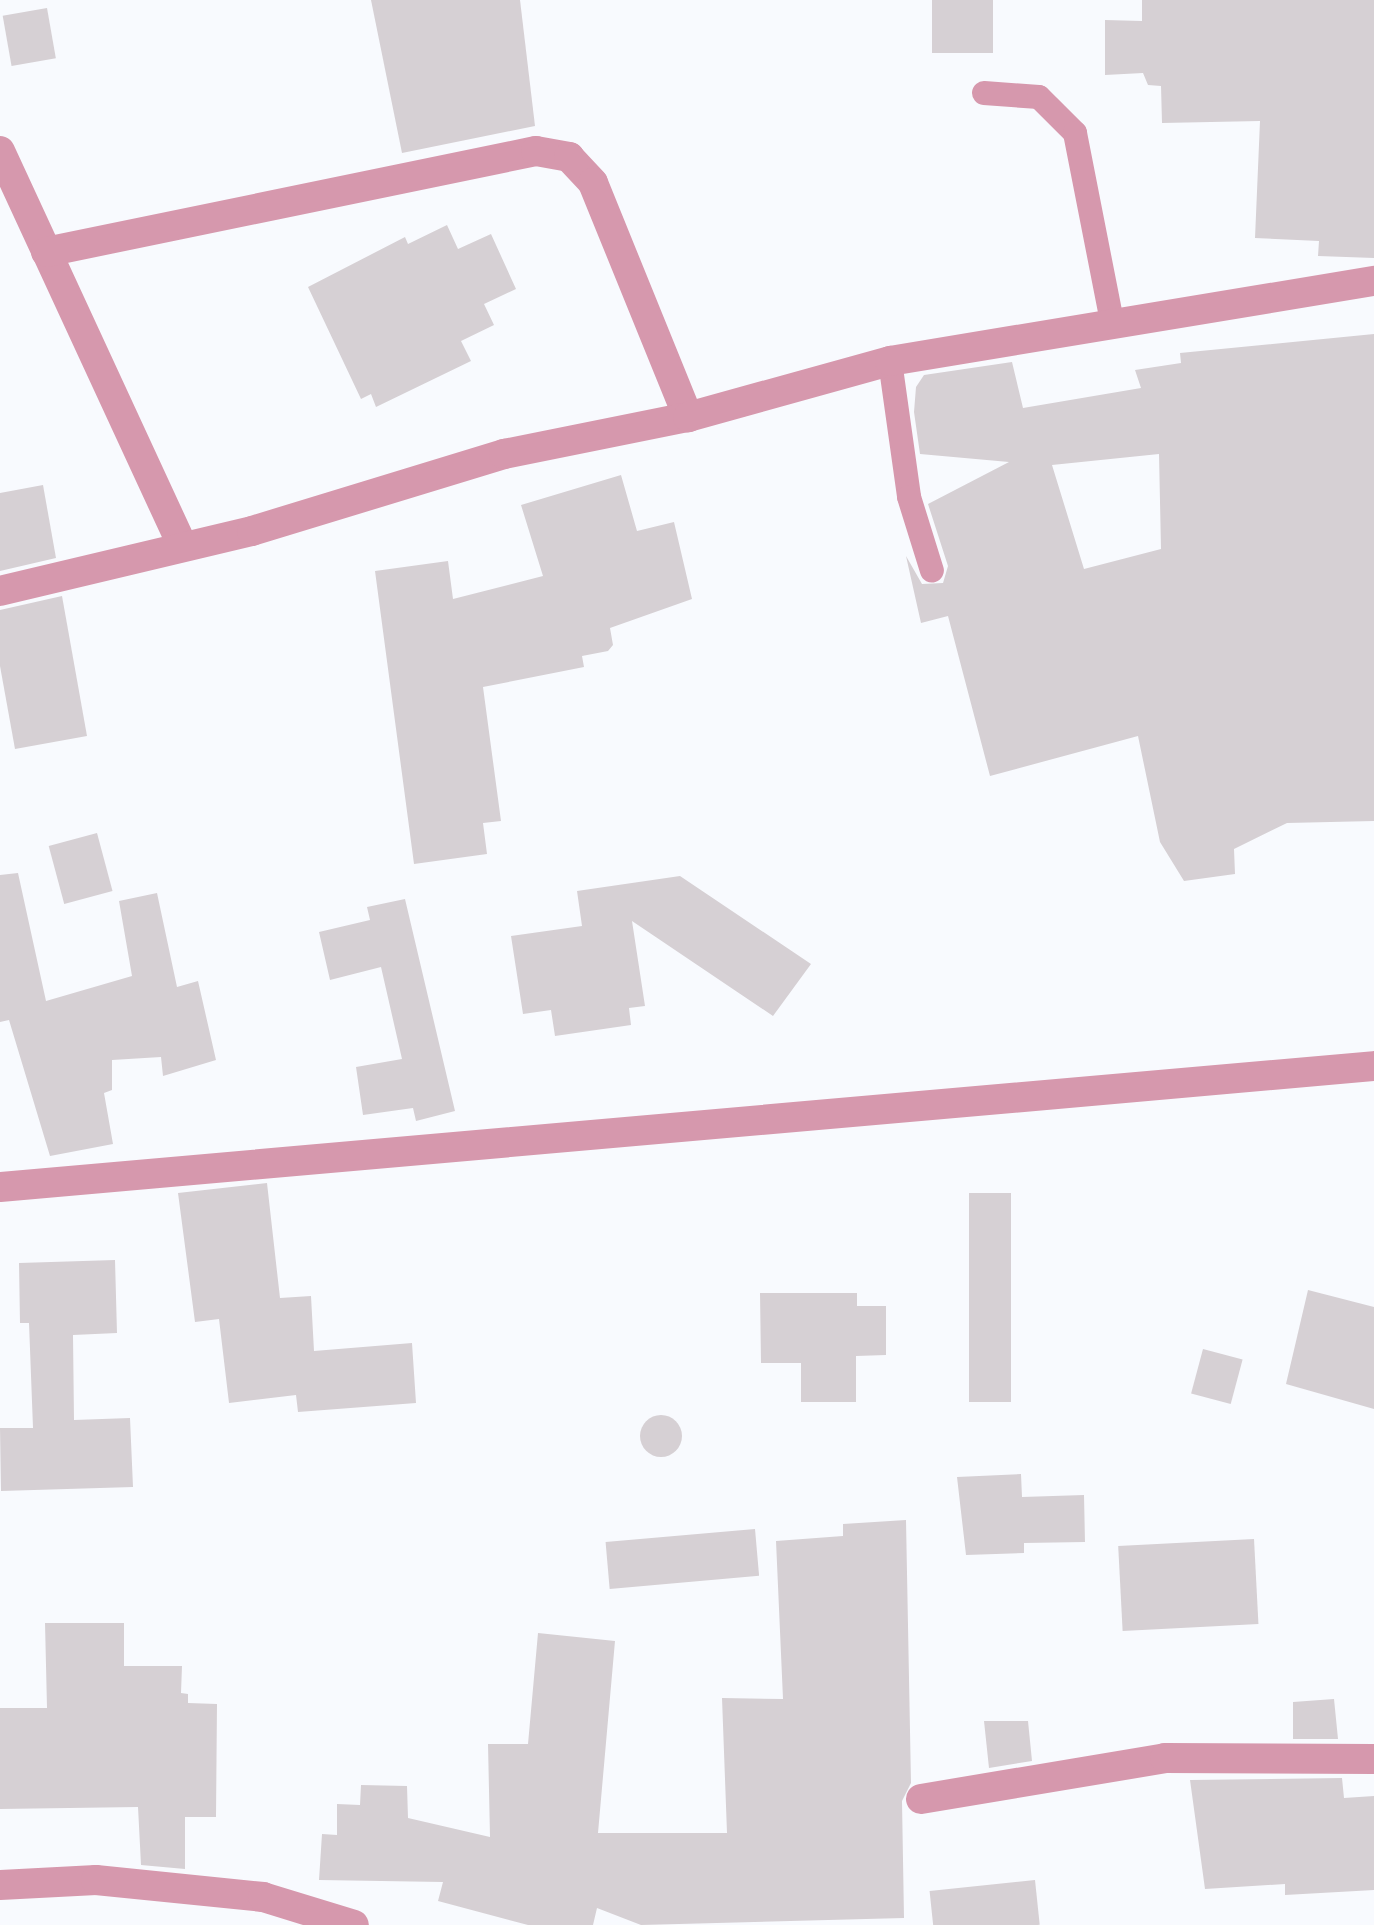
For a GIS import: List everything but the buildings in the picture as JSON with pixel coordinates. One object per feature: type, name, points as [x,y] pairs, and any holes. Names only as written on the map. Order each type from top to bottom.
[{"type":"street","points":[[0,151],[182,544]]},
{"type":"street","points":[[46,252],[536,151],[569,157],[593,183],[688,417]]},
{"type":"street","points":[[0,591],[252,531],[504,454],[688,417],[890,361],[1374,280]]},
{"type":"street","points":[[0,1187],[1374,1066]]},
{"type":"street","points":[[921,1799],[1165,1758],[1374,1759]]},
{"type":"street","points":[[0,1885],[96,1880],[263,1897],[354,1925]]},
{"type":"lane","points":[[983,92],[1039,97],[1075,134],[1112,321]]},
{"type":"lane","points":[[890,361],[909,497],[932,571]]}]
